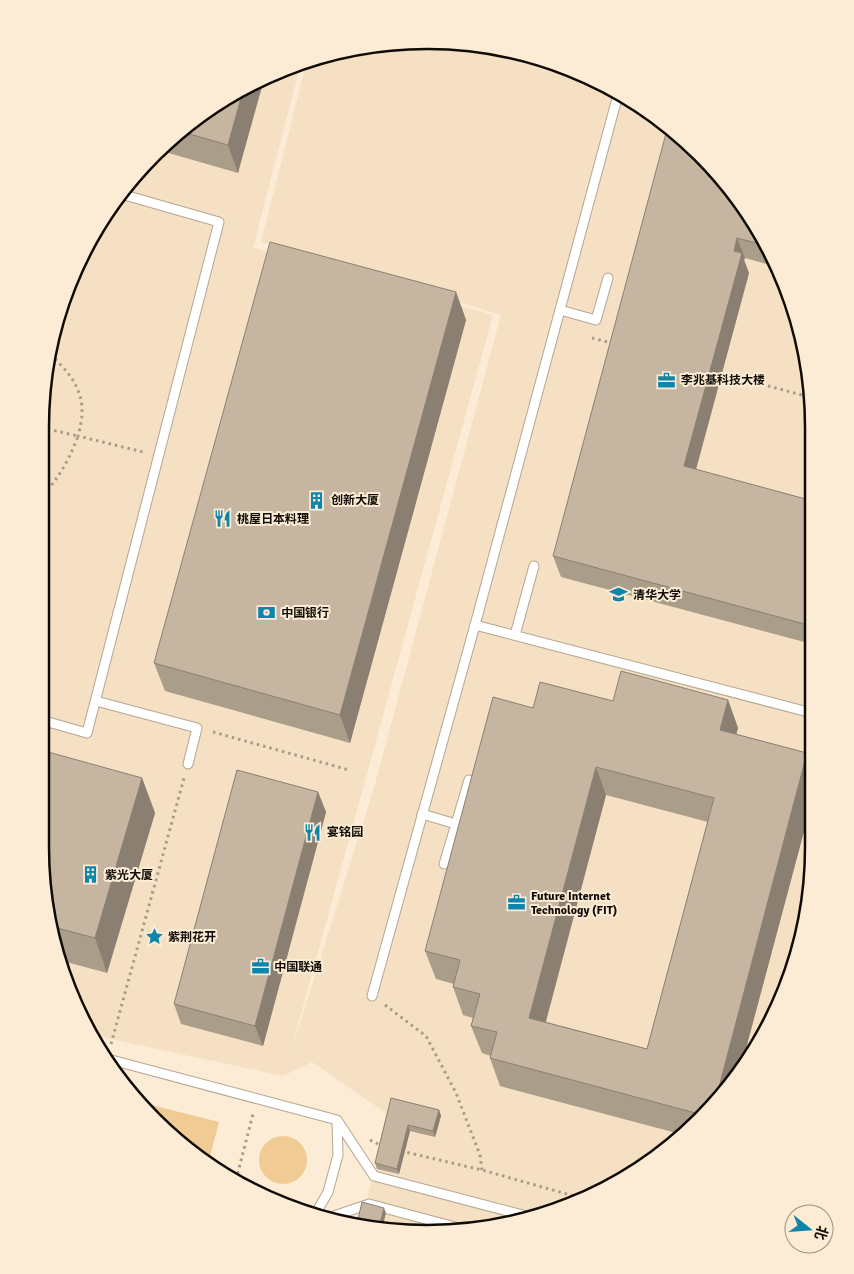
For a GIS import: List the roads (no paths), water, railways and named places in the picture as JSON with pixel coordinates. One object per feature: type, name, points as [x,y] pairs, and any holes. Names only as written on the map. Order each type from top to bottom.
[{"type":"lane","points":[[372,996],[475,625],[617,99]]},
{"type":"lane","points":[[49,722],[87,733],[219,222],[128,196]]},
{"type":"lane","points":[[560,310],[596,320],[608,278]]},
{"type":"lane","points":[[515,636],[534,566]]},
{"type":"lane","points":[[475,625],[805,711]]},
{"type":"lane","points":[[96,700],[198,728],[188,764]]},
{"type":"lane","points":[[444,864],[469,780]]},
{"type":"lane","points":[[422,814],[456,824]]},
{"type":"lane","points":[[116,1063],[336,1120],[374,1176],[518,1214]]},
{"type":"lane","points":[[318,1209],[328,1192],[338,1155],[336,1120]]},
{"type":"lane","points":[[339,1214],[369,1204],[445,1224]]},
{"type":"place","name":"李兆基科技大楼","points":[[667,380]]},
{"type":"place","name":"创新大厦","points":[[317,500]]},
{"type":"place","name":"桃屋日本料理","points":[[223,519]]},
{"type":"place","name":"清华大学","points":[[619,595]]},
{"type":"place","name":"中国银行","points":[[267,613]]},
{"type":"place","name":"宴铭园","points":[[313,832]]},
{"type":"place","name":"紫光大厦","points":[[91,875]]},
{"type":"place","name":"Future Internet Technology (FIT)","points":[[517,903]]},
{"type":"place","name":"紫荆花开","points":[[154,937]]},
{"type":"place","name":"中国联通","points":[[260,967]]}]
